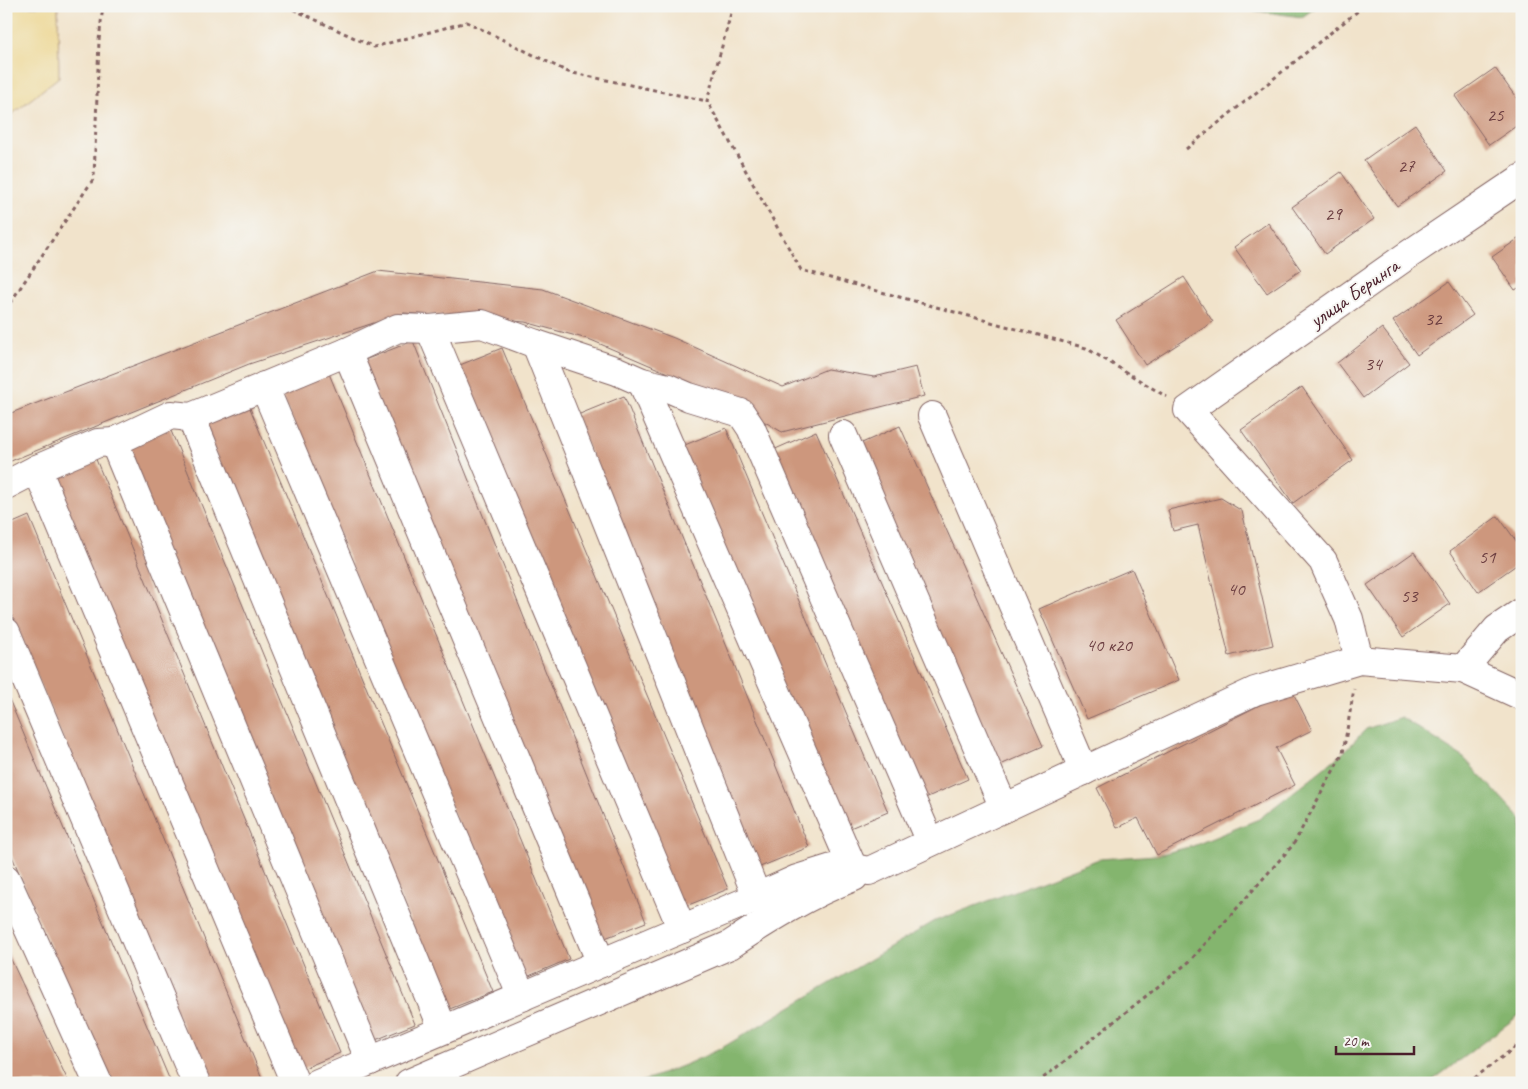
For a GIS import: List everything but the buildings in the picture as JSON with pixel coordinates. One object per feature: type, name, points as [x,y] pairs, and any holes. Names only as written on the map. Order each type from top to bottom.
[{"type":"street","name":"улица Беринга","points":[[1188,410],[1404,257],[1522,178]]},
{"type":"street","points":[[6,485],[37,469],[98,443],[114,442],[171,415],[191,417],[346,352],[398,328],[430,328],[482,324],[617,371],[642,382],[668,388],[689,397],[741,413],[751,428],[930,842]]},
{"type":"street","points":[[430,328],[682,929]]},
{"type":"street","points":[[536,344],[757,897]]},
{"type":"street","points":[[346,352],[601,963]]},
{"type":"street","points":[[642,382],[861,869]]},
{"type":"street","points":[[264,386],[522,997]]},
{"type":"street","points":[[1188,410],[1323,561],[1349,619],[1359,660]]},
{"type":"street","points":[[932,416],[1084,771]]},
{"type":"street","points":[[191,417],[443,1029]]},
{"type":"street","points":[[843,435],[1004,808]]},
{"type":"street","points":[[114,442],[370,1061]]},
{"type":"street","points":[[37,469],[295,1083]]},
{"type":"street","points":[[1463,669],[1497,629],[1522,612]]},
{"type":"street","points":[[6,632],[196,1083]]},
{"type":"street","points":[[409,1083],[730,945],[775,915],[840,882],[861,869],[930,842],[1255,691],[1359,660],[1463,669],[1522,696]]},
{"type":"street","points":[[318,1083],[797,879],[832,868],[861,869]]},
{"type":"street","points":[[6,879],[98,1083]]},
{"type":"path","points":[[6,309],[94,178],[99,40],[103,6]]},
{"type":"path","points":[[286,6],[374,47],[467,22],[568,72],[707,101]]},
{"type":"path","points":[[733,6],[707,101],[801,270],[1086,348],[1188,410]]},
{"type":"path","points":[[1186,149],[1364,6]]},
{"type":"path","points":[[1037,1083],[1190,961],[1293,845],[1342,753],[1359,660]]},
{"type":"path","points":[[1468,1083],[1522,1042]]},
{"type":"green space","points":[[1220,6],[1318,6],[1302,17]]},
{"type":"green space","points":[[1401,717],[1463,757],[1522,820],[1522,1013],[1429,1083],[638,1083],[720,1049],[935,921],[1099,859],[1157,855],[1193,846],[1259,819],[1343,753],[1366,729]]},
{"type":"sand","points":[[6,6],[58,6],[59,77],[6,119]]}]
